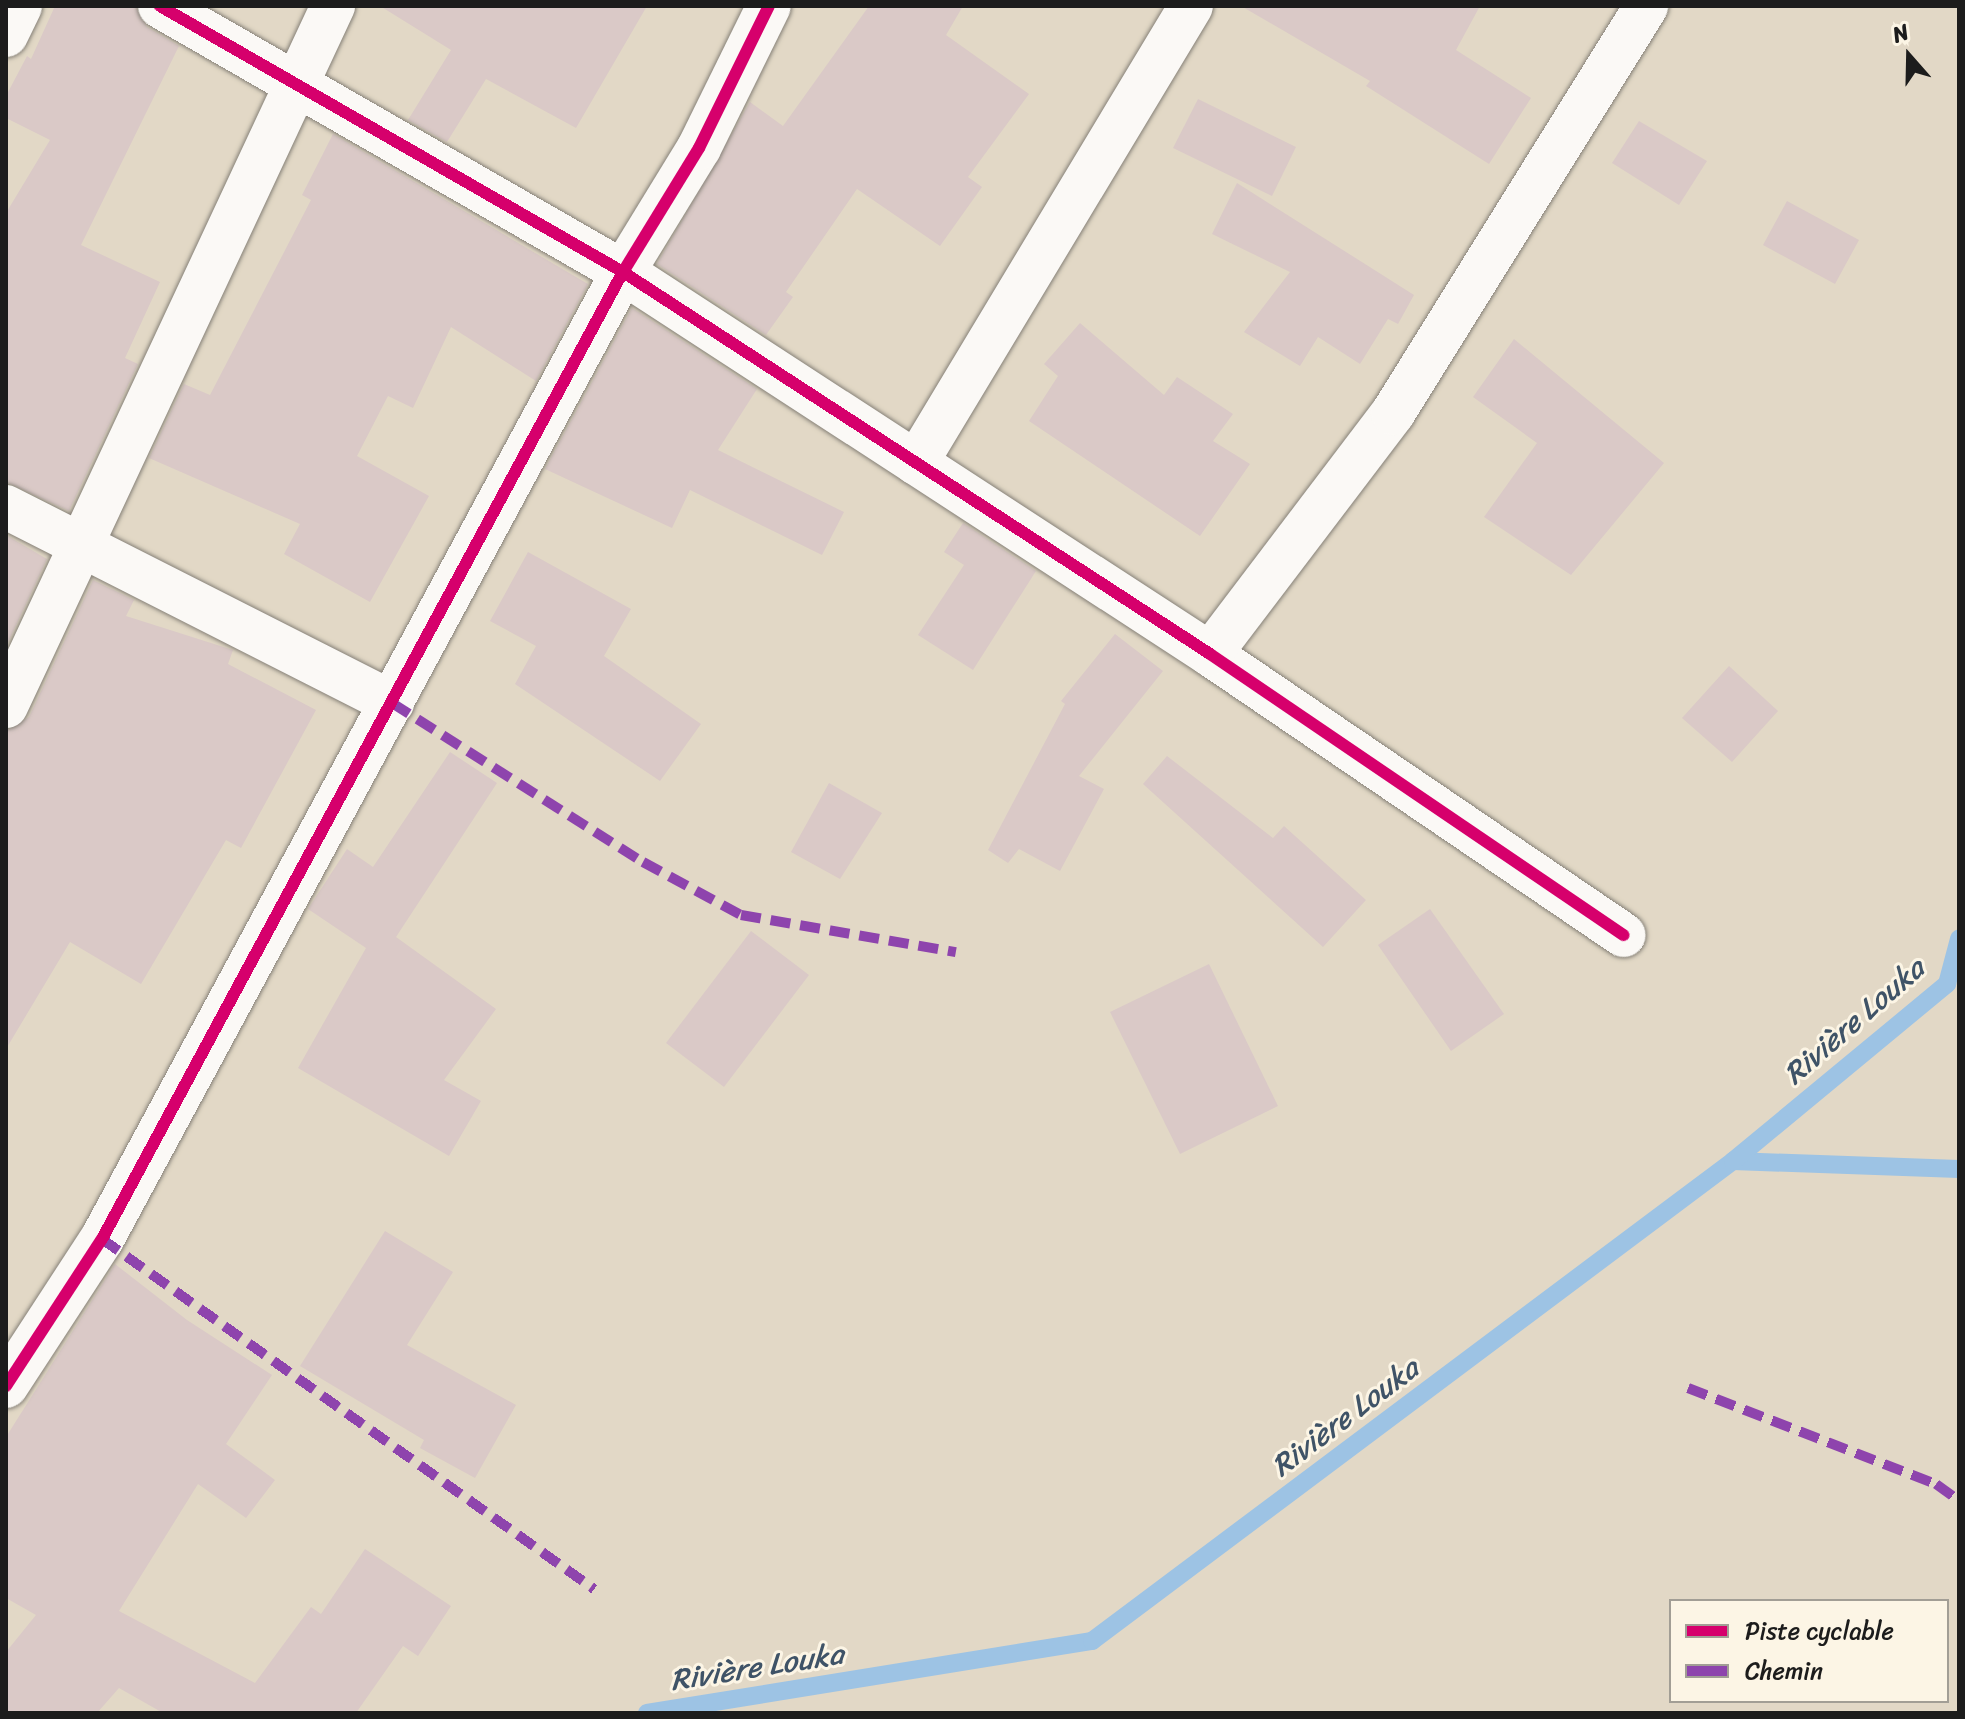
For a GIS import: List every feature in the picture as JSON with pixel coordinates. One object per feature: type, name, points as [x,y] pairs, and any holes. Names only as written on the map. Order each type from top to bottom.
[{"type":"street","points":[[6,35],[20,6]]},
{"type":"street","points":[[160,6],[295,79],[623,272],[1210,654],[1623,935]]},
{"type":"street","points":[[6,706],[295,79],[333,6]]},
{"type":"street","points":[[6,1386],[102,1239],[623,272],[699,148],[769,6]]},
{"type":"street","points":[[916,463],[1191,6]]},
{"type":"street","points":[[1210,654],[1393,413],[1646,6]]},
{"type":"street","points":[[6,507],[392,703]]},
{"type":"building","points":[[55,6],[135,6],[147,27],[179,46],[81,245],[160,282],[125,358],[138,364],[69,511],[6,482],[6,213],[50,140],[6,118],[6,96],[27,56],[31,59]]},
{"type":"building","points":[[380,6],[647,6],[576,128],[486,79],[447,142],[408,120],[451,50]]},
{"type":"building","points":[[869,6],[963,6],[946,35],[1029,94],[968,177],[982,187],[940,246],[857,189],[786,292],[793,297],[766,335],[657,264],[750,102],[783,126]]},
{"type":"building","points":[[1241,6],[1480,6],[1456,50],[1531,98],[1489,164],[1366,86],[1370,81]]},
{"type":"building","points":[[1198,99],[1296,147],[1272,196],[1173,148]]},
{"type":"building","points":[[1639,121],[1707,161],[1679,205],[1612,163]]},
{"type":"building","points":[[333,134],[588,284],[536,381],[451,327],[413,408],[388,396],[357,456],[429,496],[370,602],[284,554],[300,524],[149,458],[184,384],[210,395],[311,200],[302,195]]},
{"type":"building","points":[[1237,183],[1414,295],[1398,324],[1388,319],[1360,364],[1318,337],[1300,366],[1244,332],[1290,272],[1212,234]]},
{"type":"building","points":[[1787,201],[1859,240],[1835,284],[1763,245]]},
{"type":"building","points":[[632,308],[757,389],[718,450],[844,512],[822,555],[690,490],[672,528],[545,469]]},
{"type":"building","points":[[1080,323],[1164,395],[1177,377],[1233,414],[1213,441],[1250,464],[1200,536],[1029,421],[1058,376],[1044,364]]},
{"type":"building","points":[[1514,339],[1664,463],[1571,575],[1484,517],[1537,443],[1473,397]]},
{"type":"building","points":[[963,523],[1036,571],[973,670],[918,635],[964,565],[944,552]]},
{"type":"building","points":[[6,535],[47,559],[6,647]]},
{"type":"building","points":[[528,552],[631,609],[604,656],[701,724],[660,781],[515,684],[536,646],[490,621]]},
{"type":"building","points":[[93,580],[134,600],[126,616],[233,650],[228,664],[316,710],[241,848],[226,840],[141,984],[70,942],[6,1049],[6,731],[29,717]]},
{"type":"building","points":[[1115,634],[1163,671],[1079,776],[1104,789],[1060,871],[1019,849],[1008,863],[988,850],[1065,704],[1061,701]]},
{"type":"building","points":[[1729,666],[1778,711],[1732,762],[1682,718]]},
{"type":"building","points":[[450,752],[497,783],[396,937],[496,1009],[444,1080],[481,1101],[449,1156],[298,1068],[366,948],[308,909],[347,849],[373,867]]},
{"type":"building","points":[[1167,756],[1273,838],[1284,826],[1366,900],[1323,947],[1143,784]]},
{"type":"building","points":[[829,783],[882,813],[840,879],[791,852]]},
{"type":"building","points":[[1430,909],[1504,1014],[1451,1051],[1378,945]]},
{"type":"building","points":[[751,931],[809,975],[724,1087],[666,1043]]},
{"type":"building","points":[[1209,964],[1278,1106],[1180,1154],[1110,1012]]},
{"type":"building","points":[[385,1231],[453,1272],[407,1345],[516,1405],[475,1478],[420,1448],[424,1440],[300,1366]]},
{"type":"building","points":[[115,1264],[187,1320],[272,1375],[226,1444],[275,1480],[246,1518],[198,1484],[119,1611],[255,1683],[311,1607],[321,1614],[365,1549],[451,1606],[418,1656],[403,1646],[356,1713],[163,1713],[119,1688],[97,1713],[6,1713],[6,1652],[36,1615],[6,1598],[6,1437]]},
{"type":"waterway","name":"Rivière Louka","points":[[647,1713],[1092,1641],[1733,1161],[1947,984],[1959,939]]},
{"type":"waterway","points":[[1733,1161],[1959,1169]]},
{"type":"marked path","points":[[392,703],[643,862],[741,915],[956,952]]},
{"type":"marked path","points":[[102,1239],[594,1589]]},
{"type":"marked path","points":[[1688,1388],[1936,1484],[1959,1501]]},
{"type":"cycle path","points":[[160,6],[623,272],[1210,654],[1623,935]]},
{"type":"cycle path","points":[[6,1386],[102,1239],[623,272],[699,148],[769,6]]}]
